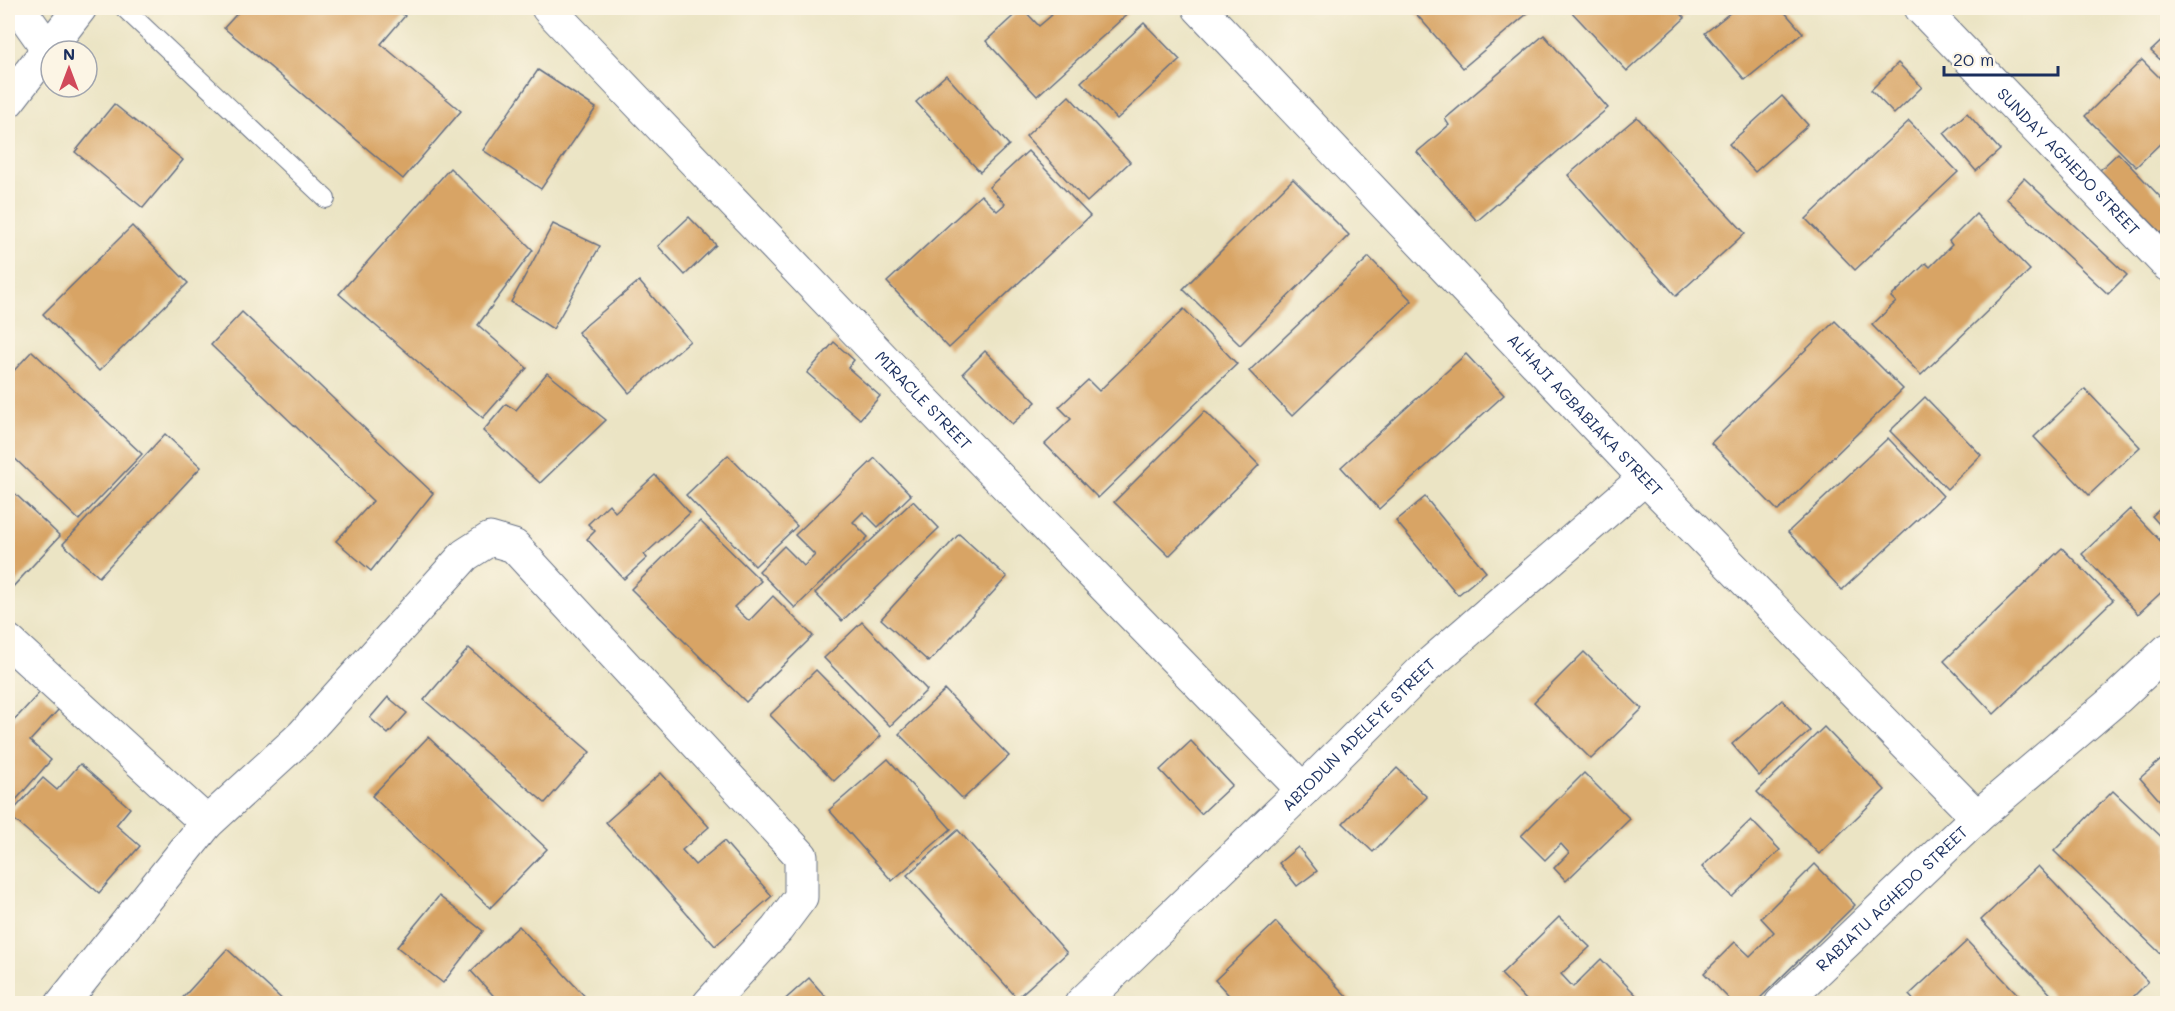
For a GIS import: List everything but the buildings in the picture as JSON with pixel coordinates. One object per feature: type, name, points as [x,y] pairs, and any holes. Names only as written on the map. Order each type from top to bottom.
[{"type":"street","points":[[19,8],[41,39]]},
{"type":"street","points":[[56,39],[80,8]]},
{"type":"street","name":"MIRACLE STREET","points":[[548,8],[906,383],[1303,790]]},
{"type":"street","name":"ALHAJI AGBABIAKA STREET","points":[[1199,8],[1646,478],[1977,817]]},
{"type":"street","name":"SUNDAY AGHEDO STREET","points":[[1921,8],[2168,265]]},
{"type":"street","points":[[8,101],[39,61]]},
{"type":"street","name":"ABIODUN ADELEYE STREET","points":[[1081,1004],[1303,790],[1425,668],[1646,478]]},
{"type":"street","points":[[62,1004],[207,823],[302,736],[465,555],[490,539],[514,546],[801,856],[801,897],[777,928],[709,1004]]},
{"type":"street","points":[[8,641],[207,823]]},
{"type":"street","name":"RABIATU AGHEDO STREET","points":[[1781,1004],[1977,817],[2117,698],[2168,650]]},
{"type":"lane","points":[[124,8],[326,199]]}]
